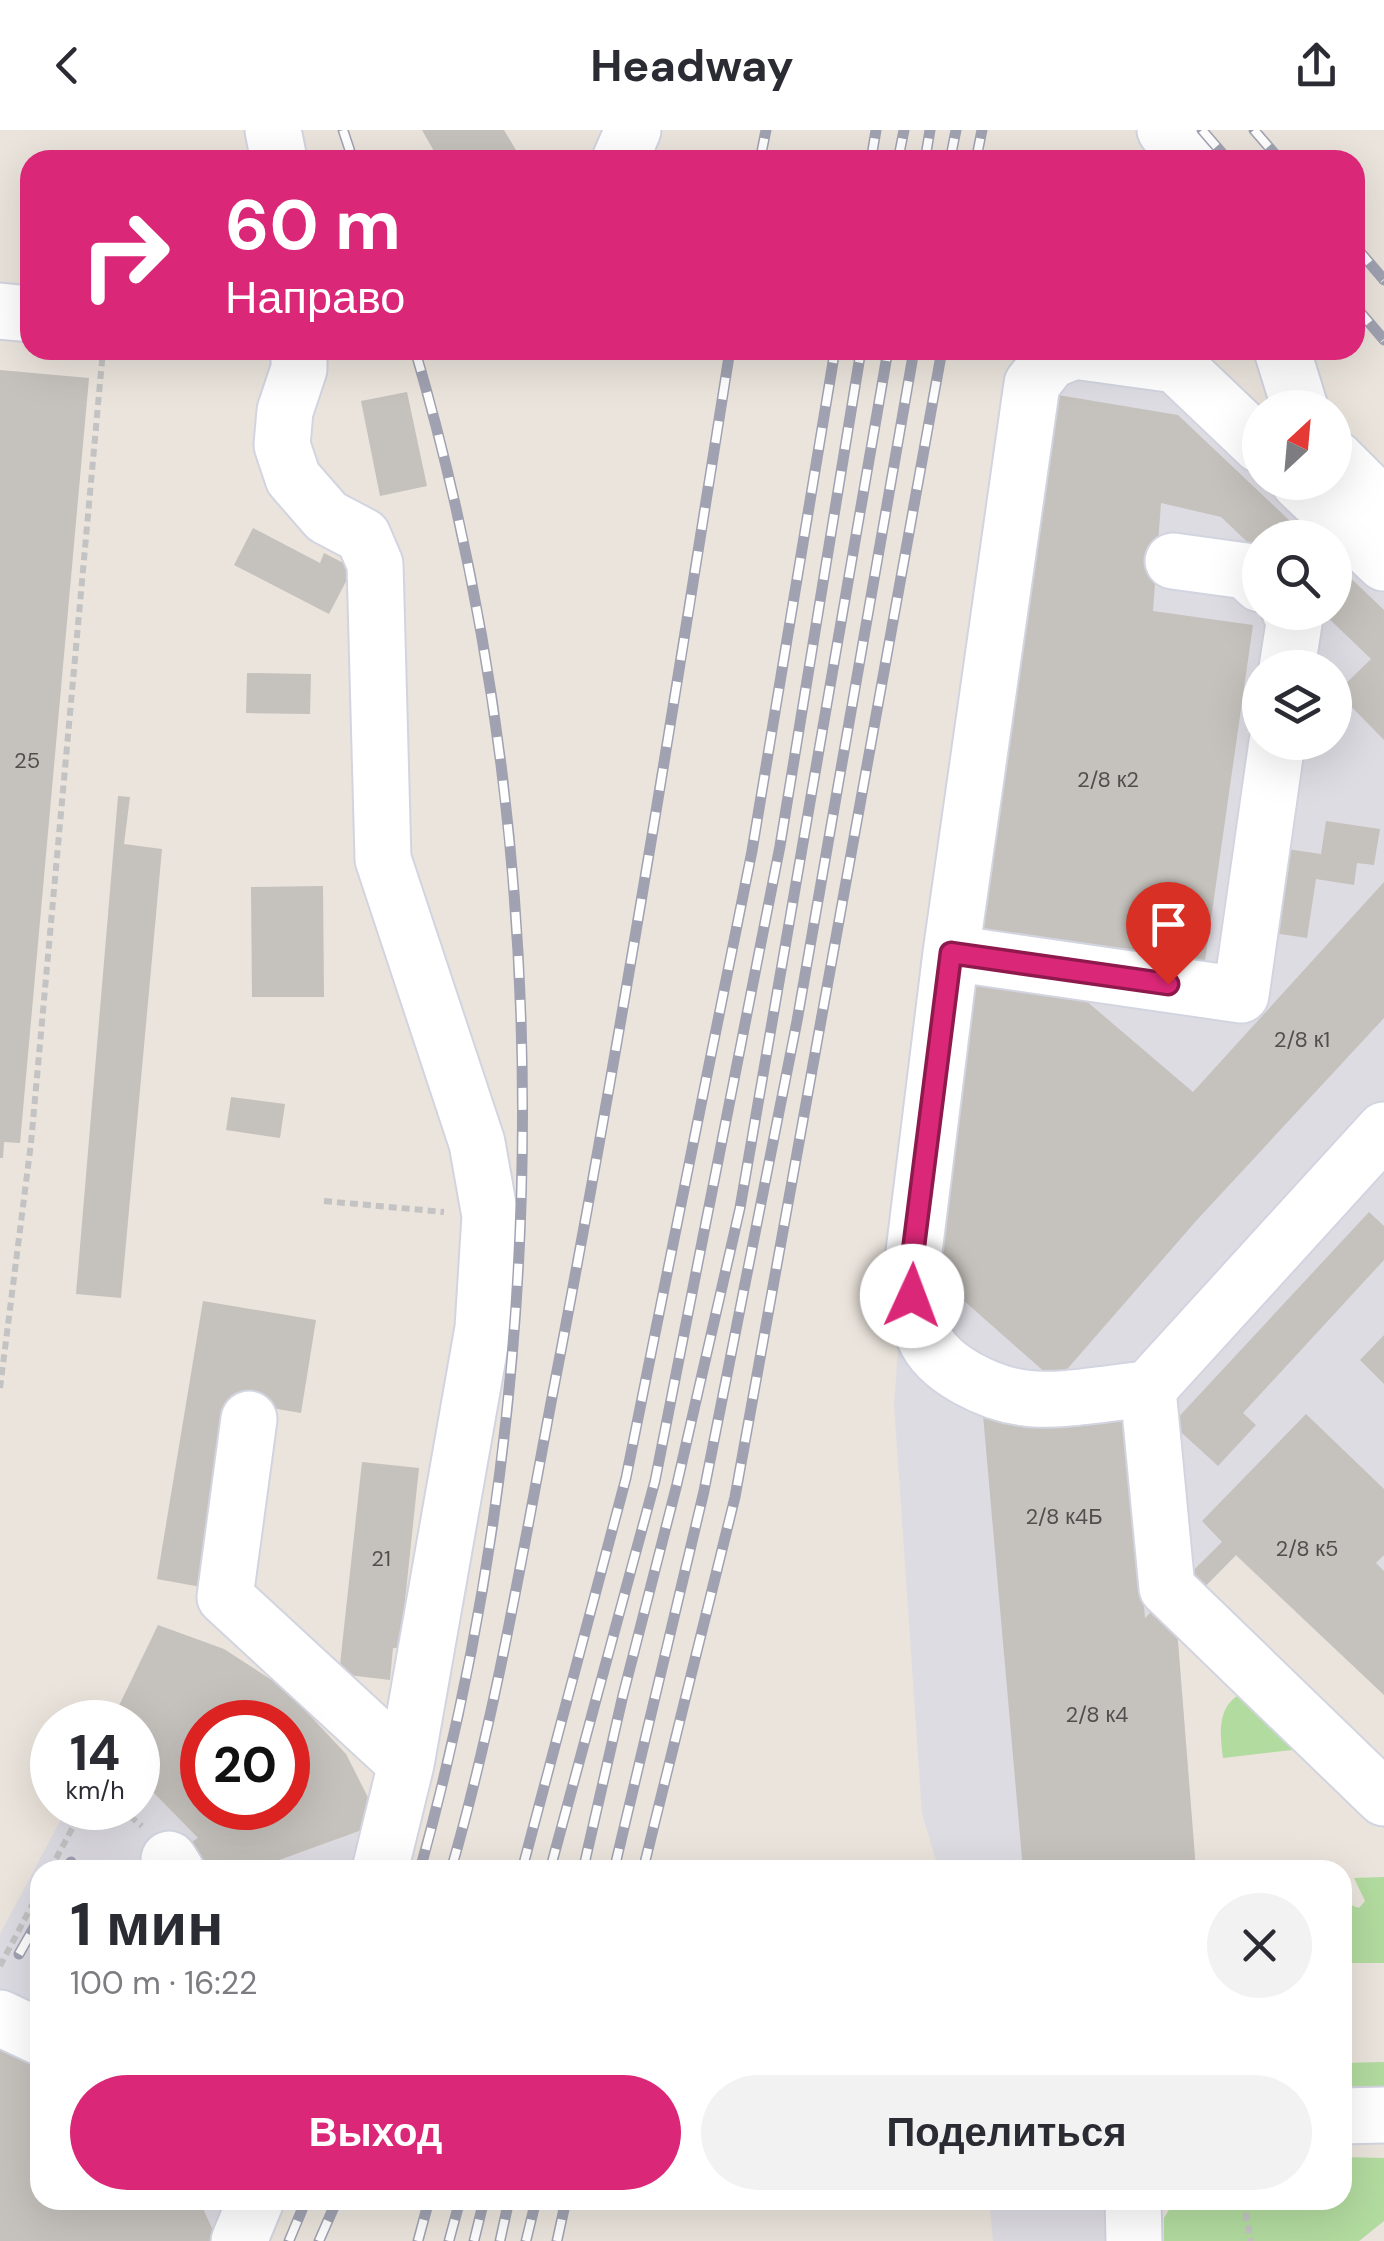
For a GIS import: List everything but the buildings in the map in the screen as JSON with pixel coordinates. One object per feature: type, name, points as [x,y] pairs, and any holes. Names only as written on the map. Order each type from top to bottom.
[{"type":"street","points":[[1165,130],[1180,150]]},
{"type":"street","points":[[299,360],[285,411],[282,445],[292,478],[327,516],[363,536],[376,564],[383,859],[477,1143],[490,1216],[482,1328],[406,1764],[383,1860]]},
{"type":"street","points":[[1050,360],[1032,384],[951,953],[912,1260],[912,1296],[925,1340],[956,1372],[990,1391],[1028,1399],[1148,1389],[1384,1130]]},
{"type":"street","points":[[1138,360],[1176,366],[1242,428]]},
{"type":"street","points":[[1285,360],[1294,390]]},
{"type":"street","points":[[1352,475],[1384,507]]},
{"type":"street","points":[[1318,500],[1384,563]]},
{"type":"street","points":[[1173,561],[1242,570]]},
{"type":"street","points":[[951,953],[1240,995],[1273,760]]},
{"type":"street","points":[[1148,1389],[1166,1588],[1378,1781]]},
{"type":"street","points":[[249,1419],[225,1597],[406,1764]]},
{"type":"street","points":[[0,2018],[30,2032]]},
{"type":"street","points":[[1352,2116],[1384,2115]]},
{"type":"street","points":[[238,2241],[252,2210]]},
{"type":"street","points":[[1134,2210],[1134,2241]]},
{"type":"path","points":[[0,1388],[31,1143],[102,360]]},
{"type":"path","points":[[324,1201],[490,1216]]},
{"type":"path","points":[[55,1860],[71,1830]]},
{"type":"path","points":[[0,1966],[30,1909]]},
{"type":"path","points":[[1245,2210],[1251,2241]]},
{"type":"shaded area","points":[[1014,360],[1200,360],[1242,400],[1242,500],[1346,500],[1384,536],[1384,1695],[1236,1556],[1176,1616],[1195,1860],[936,1860],[922,1814],[894,1404],[923,1028]]},
{"type":"shaded area","points":[[160,1799],[180,1820],[180,1830],[190,1830],[198,1838],[186,1846],[195,1860],[39,1860],[55,1830],[160,1830]]},
{"type":"shaded area","points":[[381,1823],[368,1860],[279,1860]]},
{"type":"shaded area","points":[[30,1878],[30,2055],[0,2046],[0,1934]]},
{"type":"shaded area","points":[[204,2210],[231,2210],[218,2241]]},
{"type":"shaded area","points":[[990,2210],[1113,2210],[1114,2241],[993,2241]]},
{"type":"green space","points":[[1239,1695],[1309,1748],[1223,1758],[1223,1714]]},
{"type":"green space","points":[[1384,1877],[1384,1963],[1352,1963],[1352,1905],[1359,1908],[1365,1901],[1354,1878]]},
{"type":"green space","points":[[1384,2062],[1384,2086],[1352,2087],[1352,2063]]},
{"type":"green space","points":[[1352,2157],[1384,2158],[1384,2221],[1359,2241],[1164,2241],[1164,2218],[1169,2210],[1352,2210]]},
{"type":"railway","points":[[343,130],[350,150]]},
{"type":"railway","points":[[762,150],[766,130]]},
{"type":"railway","points":[[873,150],[876,130]]},
{"type":"railway","points":[[900,150],[904,130]]},
{"type":"railway","points":[[927,150],[930,130]]},
{"type":"railway","points":[[952,150],[956,130]]},
{"type":"railway","points":[[978,150],[982,130]]},
{"type":"railway","points":[[1202,130],[1219,150]]},
{"type":"railway","points":[[1254,130],[1271,150]]},
{"type":"railway","points":[[1365,258],[1384,280]]},
{"type":"railway","points":[[1365,318],[1384,340]]},
{"type":"railway","points":[[418,360],[462,536],[496,726],[516,917],[522,1110],[516,1302],[497,1494],[465,1683],[422,1860]]},
{"type":"railway","points":[[454,1860],[495,1692],[578,1262],[728,360]]},
{"type":"railway","points":[[525,1860],[626,1478],[752,851],[833,360]]},
{"type":"railway","points":[[553,1860],[655,1481],[780,846],[859,360]]},
{"type":"railway","points":[[585,1860],[740,1208],[886,360]]},
{"type":"railway","points":[[616,1860],[704,1491],[797,1021],[912,360]]},
{"type":"railway","points":[[645,1860],[735,1497],[940,360]]},
{"type":"railway","points":[[19,1954],[30,1935]]},
{"type":"railway","points":[[289,2241],[302,2210]]},
{"type":"railway","points":[[319,2241],[333,2210]]},
{"type":"railway","points":[[418,2241],[426,2210]]},
{"type":"railway","points":[[449,2241],[457,2210]]},
{"type":"railway","points":[[474,2241],[482,2210]]},
{"type":"railway","points":[[500,2241],[507,2210]]},
{"type":"railway","points":[[526,2241],[534,2210]]},
{"type":"railway","points":[[557,2241],[564,2210]]},
{"type":"route","points":[[912,1296],[912,1260],[951,953],[1168,984]]}]
